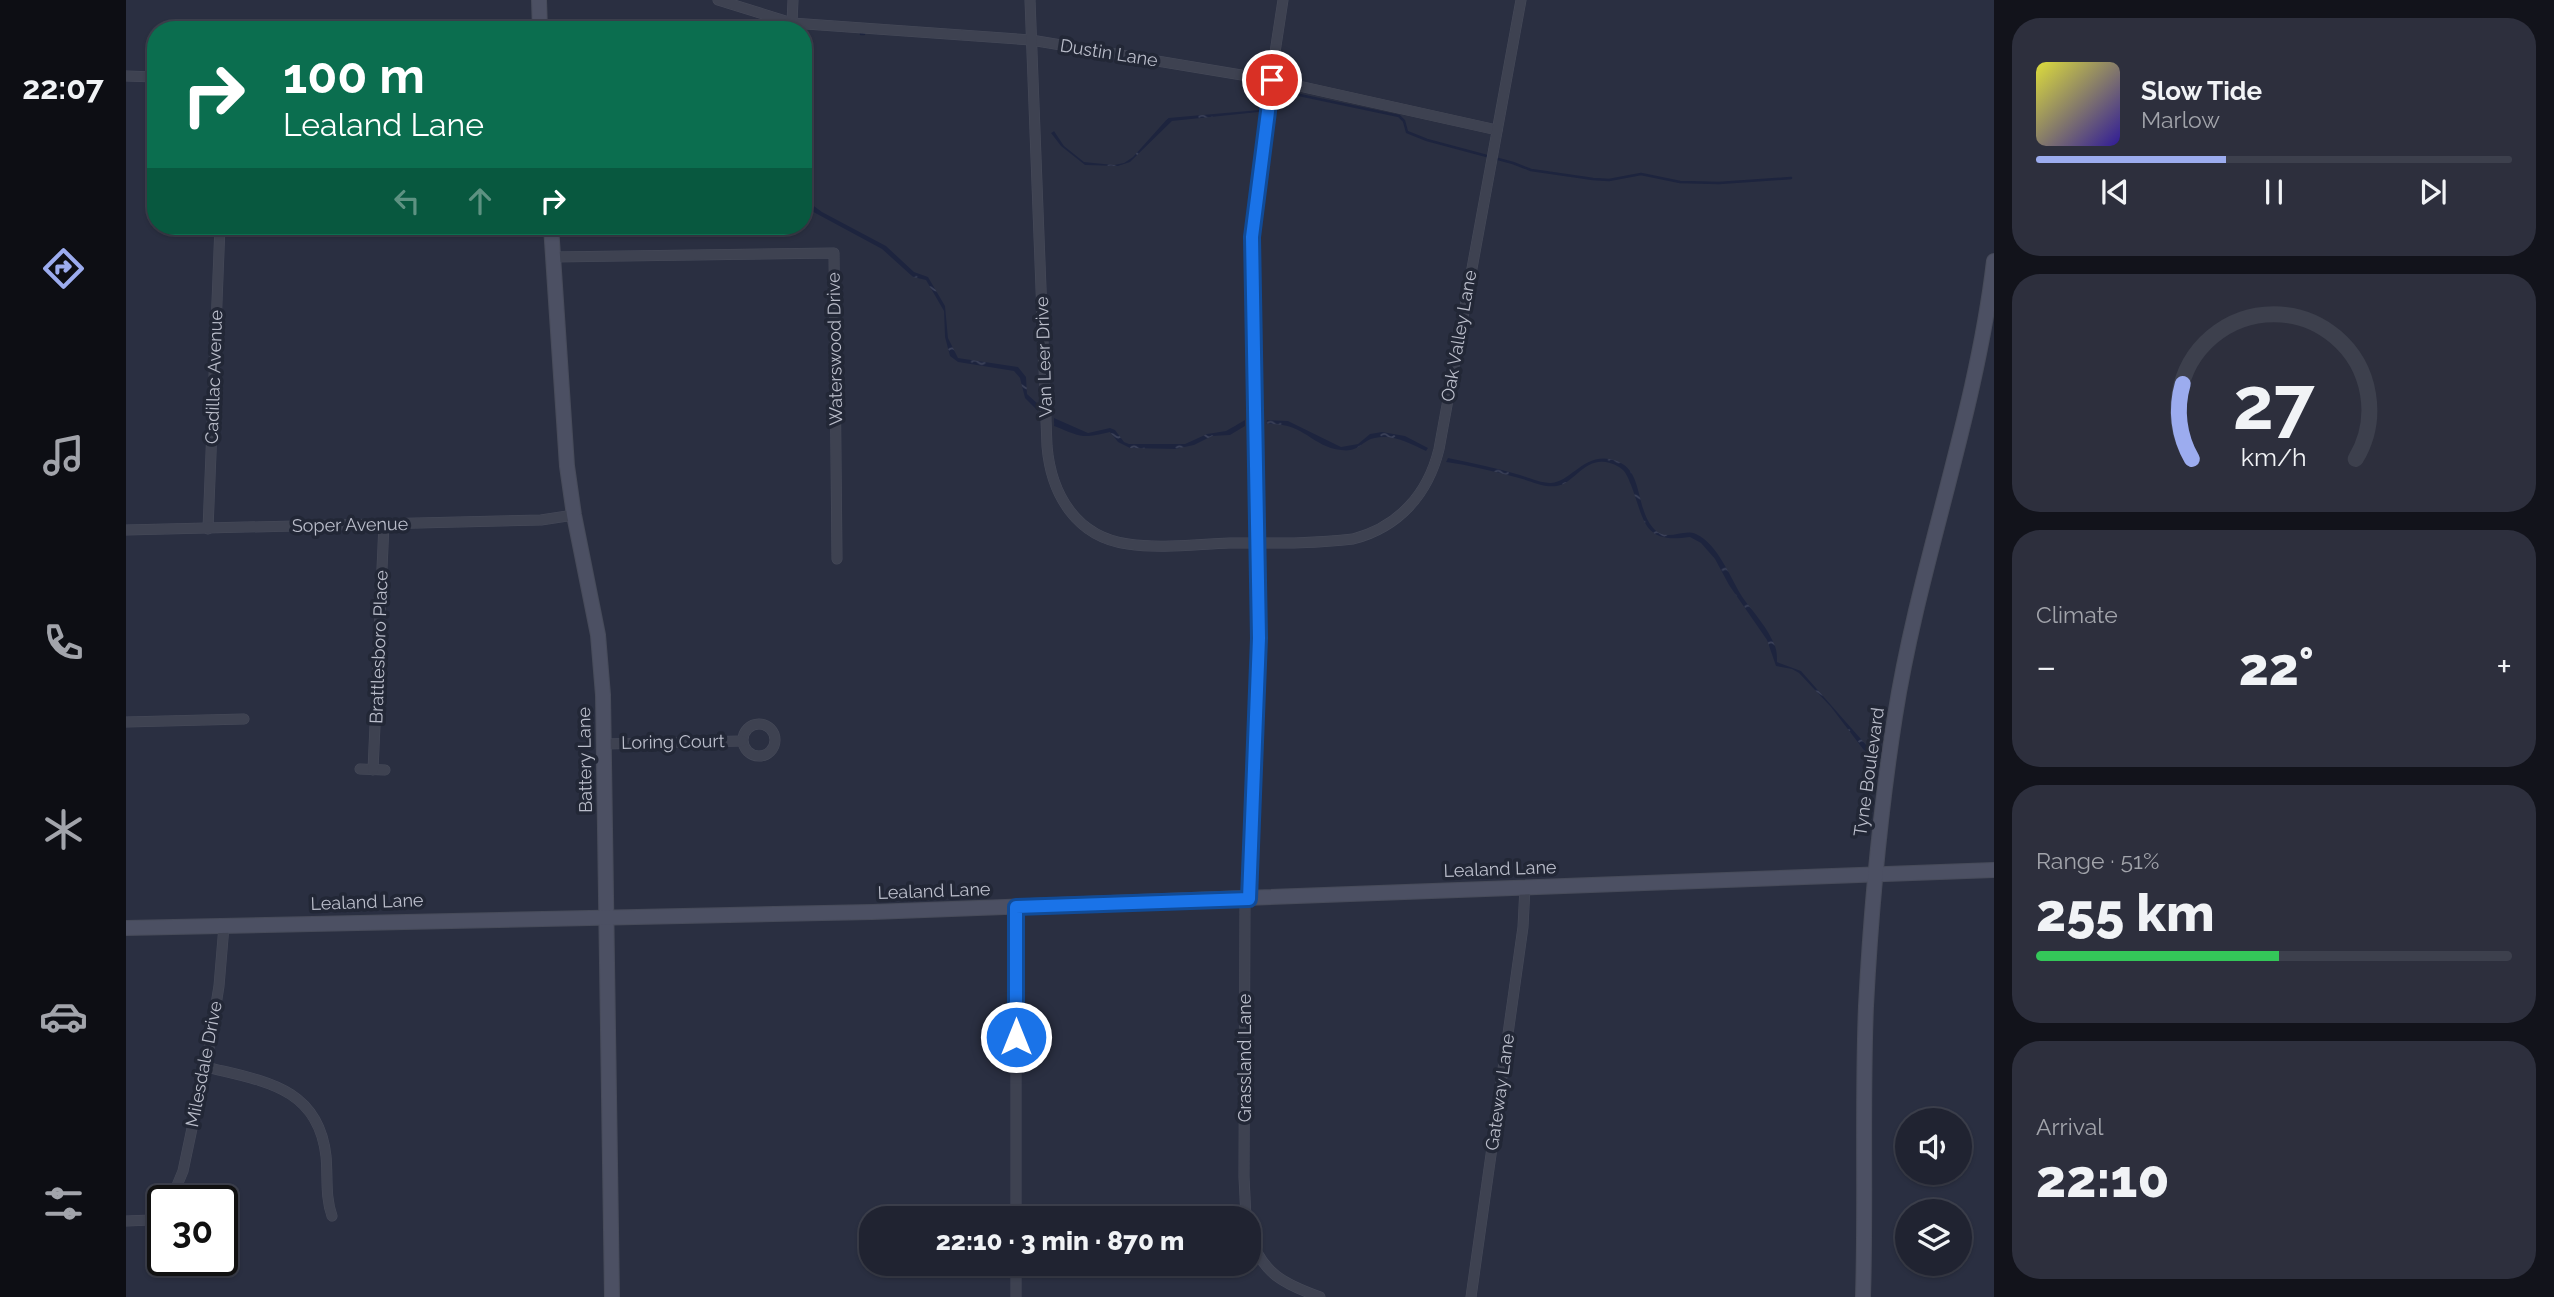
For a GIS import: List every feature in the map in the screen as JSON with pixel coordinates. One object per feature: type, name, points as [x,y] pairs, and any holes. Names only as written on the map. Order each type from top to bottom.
[{"type":"street","points":[[538,0],[539,21]]},
{"type":"street","name":"Dustin Lane","points":[[718,0],[784,21]]},
{"type":"street","points":[[792,21],[793,0]]},
{"type":"street","name":"Van Leer Drive","points":[[1030,0],[1048,446],[1054,486],[1066,507],[1083,523],[1104,537],[1120,543],[1257,543]]},
{"type":"street","name":"Grassland Lane","points":[[1245,1206],[1247,899],[1259,650],[1252,237],[1283,0]]},
{"type":"street","name":"Oak Valley Lane","points":[[1257,543],[1336,541],[1363,536],[1401,515],[1414,503],[1427,483],[1440,442],[1521,0]]},
{"type":"street","name":"Dustin Lane","points":[[812,24],[1031,40],[1272,80],[1497,130]]},
{"type":"street","points":[[126,76],[147,77]]},
{"type":"street","name":"Cadillac Avenue","points":[[208,528],[220,235]]},
{"type":"street","name":"Battery Lane","points":[[552,235],[562,415],[574,515],[598,635],[604,744],[612,1297]]},
{"type":"street","name":"Waterswood Drive","points":[[553,257],[834,253],[837,559]]},
{"type":"street","name":"Tyne Boulevard","points":[[1863,1297],[1865,1058],[1875,875],[1890,747],[1901,683],[1973,374],[1994,261]]},
{"type":"street","name":"Soper Avenue","points":[[126,530],[541,520],[574,515]]},
{"type":"street","name":"Brattlesboro Place","points":[[373,770],[384,524]]},
{"type":"street","points":[[126,722],[244,719]]},
{"type":"street","name":"Loring Court","points":[[604,744],[742,741]]},
{"type":"street","points":[[360,769],[385,770]]},
{"type":"street","name":"Lealand Lane","points":[[126,928],[1016,907],[1994,870]]},
{"type":"street","name":"Gateway Lane","points":[[1471,1297],[1523,927],[1525,887]]},
{"type":"street","points":[[1016,907],[1016,1206]]},
{"type":"street","name":"Milesdale Drive","points":[[178,1185],[206,1067],[217,1003],[224,926]]},
{"type":"street","points":[[206,1067],[281,1088],[310,1109],[324,1147],[328,1203],[332,1216]]},
{"type":"street","points":[[126,1221],[147,1220]]},
{"type":"street","points":[[1261,1259],[1274,1276],[1293,1287],[1320,1297]]},
{"type":"street","points":[[1016,1276],[1016,1297]]},
{"type":"water","points":[[1259,110],[1172,121],[1130,162],[1118,166],[1085,165],[1061,146],[1051,133],[1054,131],[1064,146],[1084,162],[1114,165],[1133,157],[1168,118]]},
{"type":"water","points":[[812,205],[886,246],[914,272],[928,277],[945,306],[948,338],[958,358],[1018,367],[1026,377],[1027,394],[1038,404],[1038,411],[1025,398],[1020,378],[1014,371],[958,362],[950,356],[945,337],[944,311],[926,280],[913,277],[882,249],[812,211]]},
{"type":"water","points":[[1054,418],[1088,433],[1110,428],[1129,444],[1185,444],[1207,434],[1226,431],[1245,420],[1245,426],[1230,435],[1212,436],[1194,445],[1175,449],[1130,448],[1118,442],[1110,432],[1093,436],[1076,435],[1054,426]]},
{"type":"water","points":[[1267,420],[1288,421],[1341,447],[1358,444],[1370,434],[1382,432],[1405,436],[1428,448],[1426,451],[1402,440],[1382,437],[1371,439],[1352,450],[1341,450],[1330,448],[1299,430],[1279,424],[1266,424]]},
{"type":"water","points":[[1448,458],[1551,483],[1597,459],[1619,462],[1627,467],[1636,483],[1644,512],[1655,530],[1665,535],[1696,534],[1711,546],[1743,598],[1769,633],[1776,648],[1777,662],[1801,671],[1875,755],[1872,757],[1863,749],[1831,707],[1799,673],[1776,666],[1767,640],[1729,585],[1715,559],[1701,543],[1690,537],[1663,537],[1648,528],[1628,477],[1621,469],[1598,462],[1583,469],[1564,484],[1551,486],[1446,462]]},
{"type":"waterway","points":[[1272,110],[1277,110],[1290,93],[1399,116],[1404,121],[1407,132],[1427,140],[1531,170],[1593,179],[1609,180],[1641,174],[1680,182],[1719,183],[1791,178]]},
{"type":"route","points":[[1016,1037],[1016,907],[1249,899],[1259,638],[1252,237],[1259,165],[1272,80]]}]
